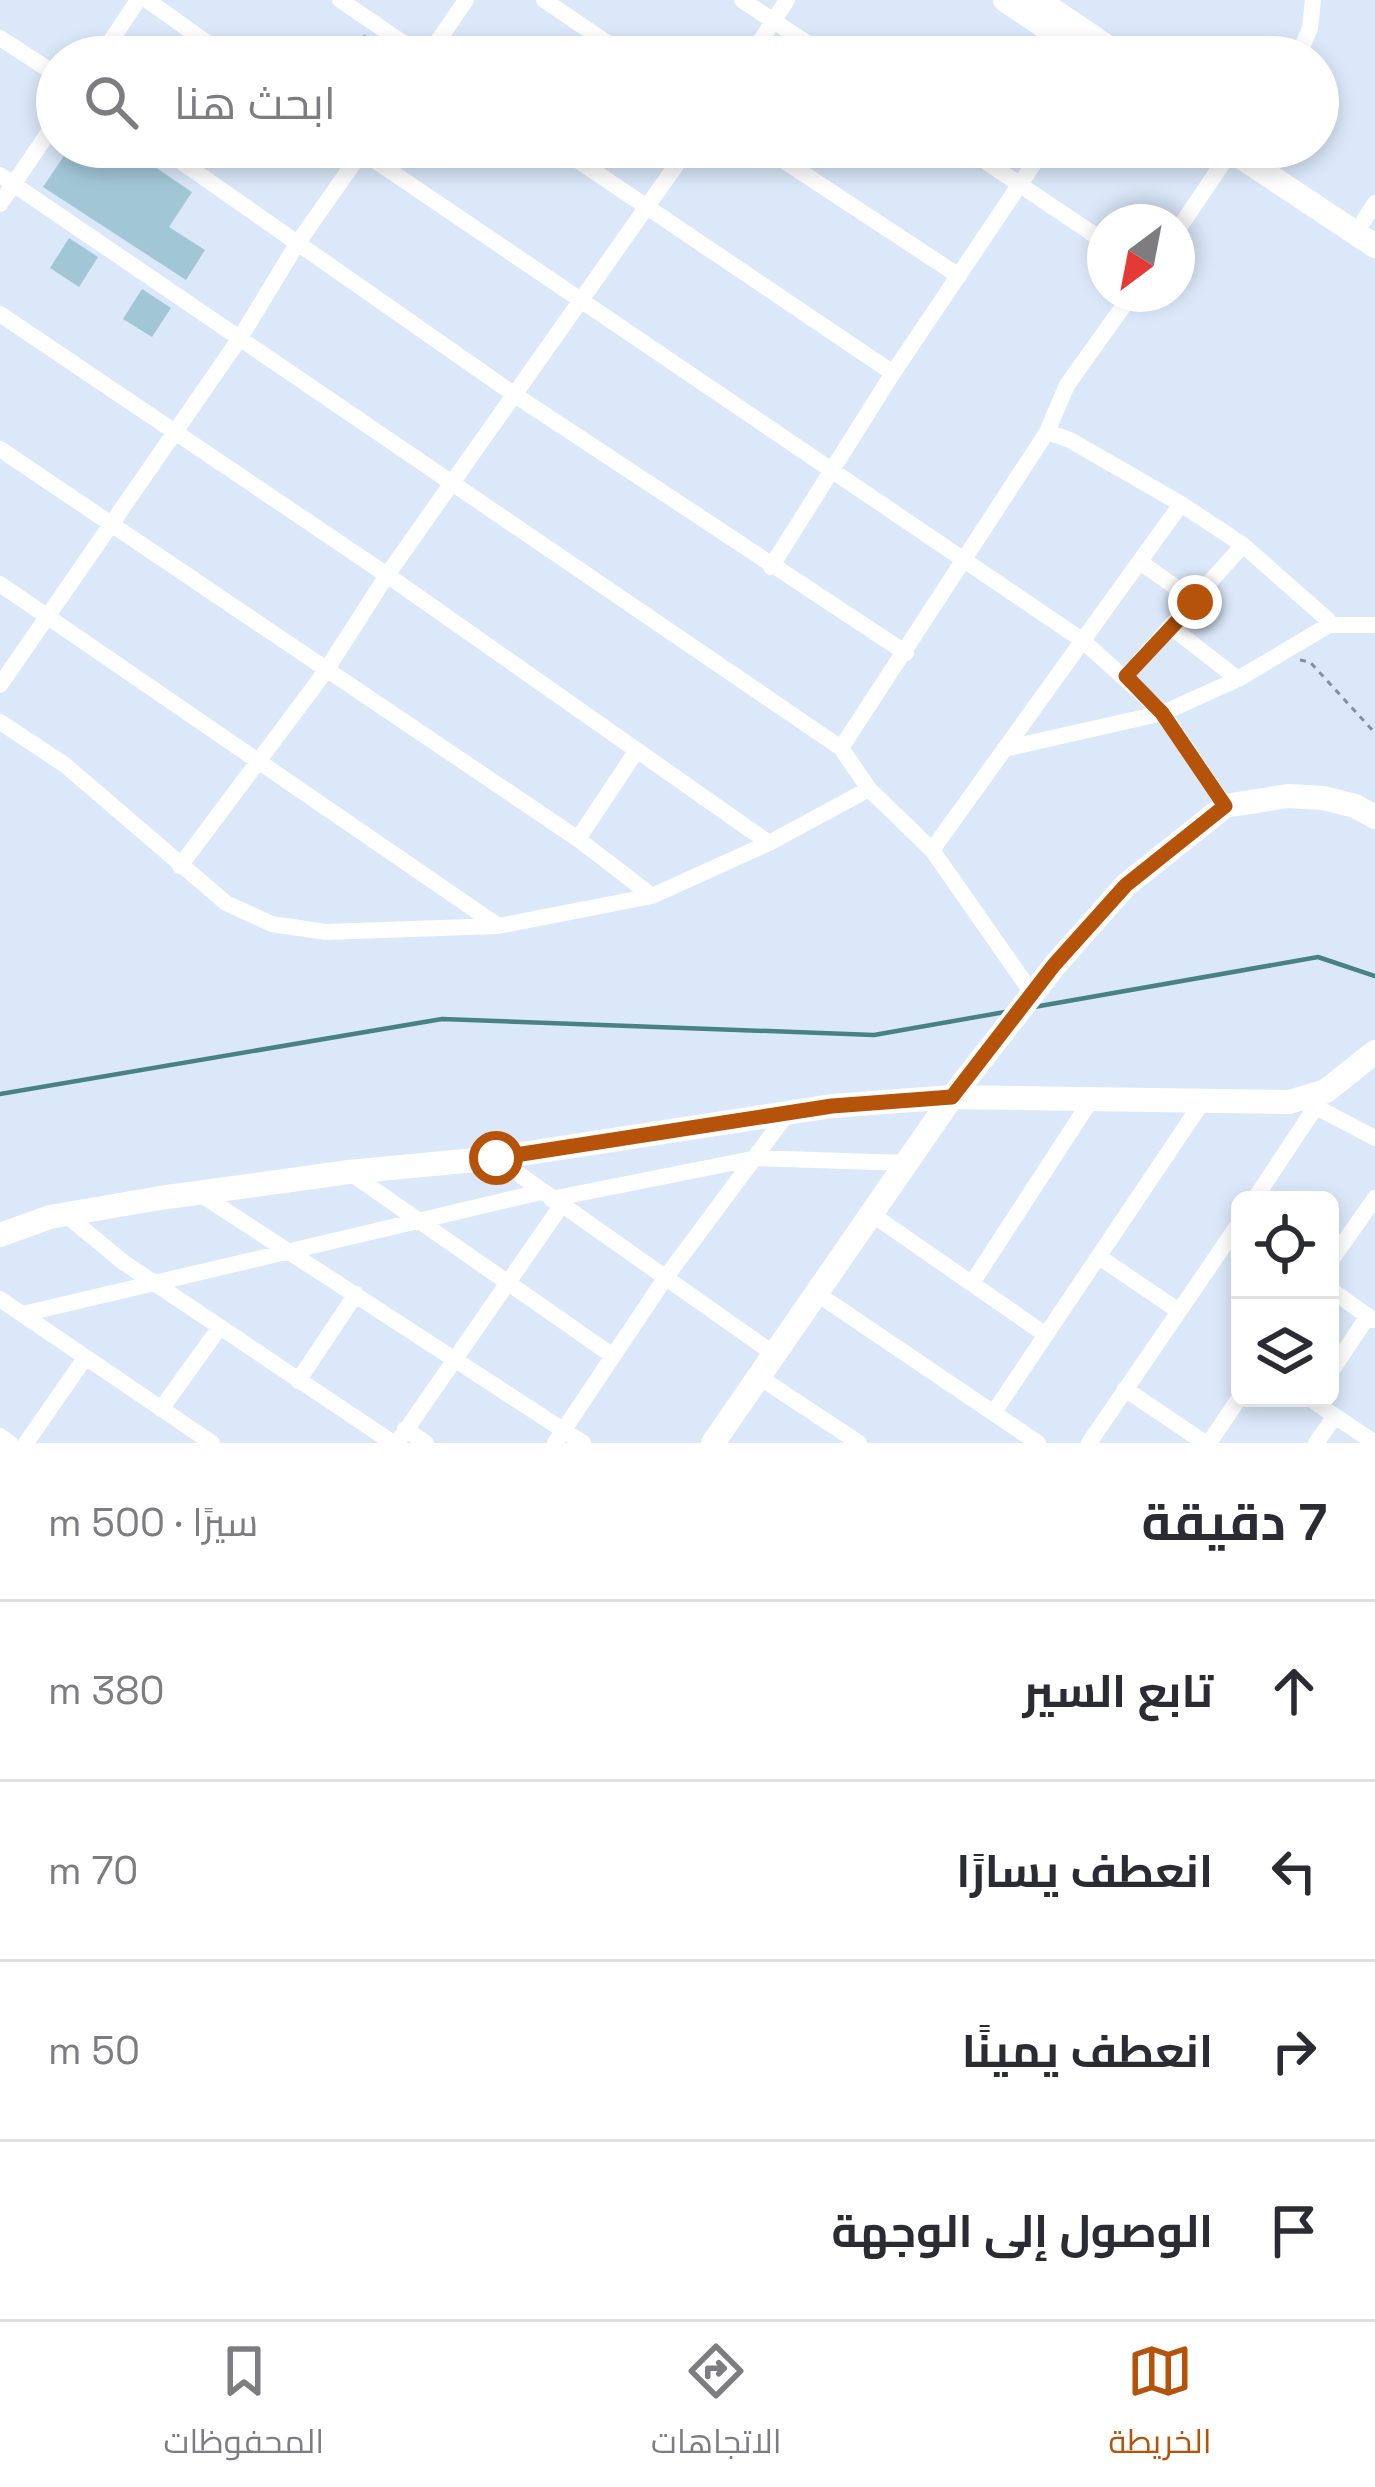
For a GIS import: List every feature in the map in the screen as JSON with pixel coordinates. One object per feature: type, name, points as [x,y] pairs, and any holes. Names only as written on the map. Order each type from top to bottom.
[{"type":"street","points":[[115,36],[142,0],[196,36]]},
{"type":"street","points":[[340,0],[394,36]]},
{"type":"street","points":[[441,36],[466,0]]},
{"type":"street","points":[[544,0],[597,36]]},
{"type":"street","points":[[742,0],[796,36]]},
{"type":"street","points":[[763,36],[787,0]]},
{"type":"street","points":[[1005,0],[1059,36]]},
{"type":"street","points":[[1038,0],[1091,36]]},
{"type":"street","points":[[1307,36],[1313,0]]},
{"type":"street","points":[[0,38],[36,61]]},
{"type":"street","points":[[0,204],[7,179],[36,145]]},
{"type":"street","points":[[190,168],[515,395],[906,653]]},
{"type":"street","points":[[0,685],[240,338],[348,168]]},
{"type":"street","points":[[389,168],[1082,640],[1162,713],[1225,806]]},
{"type":"street","points":[[589,168],[893,373]]},
{"type":"street","points":[[180,866],[326,672],[387,575],[674,168]]},
{"type":"street","points":[[795,168],[959,276]]},
{"type":"street","points":[[996,168],[1087,230]]},
{"type":"street","points":[[771,567],[893,373],[1031,168]]},
{"type":"street","points":[[1195,207],[1223,168]]},
{"type":"street","points":[[1266,168],[1375,246]]},
{"type":"street","points":[[1277,168],[1371,217]]},
{"type":"street","points":[[7,179],[841,748],[869,789],[932,850],[1033,993]]},
{"type":"street","points":[[841,748],[1047,432],[1067,385],[1119,312]]},
{"type":"street","points":[[0,314],[387,575],[769,843]]},
{"type":"street","points":[[1047,432],[1070,440],[1243,545],[1329,625]]},
{"type":"street","points":[[0,449],[578,839],[652,896]]},
{"type":"street","points":[[932,850],[1181,504]]},
{"type":"street","points":[[1126,676],[1243,545]]},
{"type":"street","points":[[1140,562],[1195,602]]},
{"type":"street","points":[[0,584],[498,926]]},
{"type":"street","points":[[1004,749],[1162,713],[1238,679],[1329,625],[1375,625]]},
{"type":"street","points":[[1171,627],[1238,679]]},
{"type":"street","points":[[0,722],[65,765],[226,903],[272,924],[326,932],[498,926],[652,896],[769,843],[869,789]]},
{"type":"street","points":[[578,839],[637,750]]},
{"type":"street","points":[[713,1443],[952,1097],[1126,885],[1225,806],[1288,796],[1324,798],[1355,806],[1375,818]]},
{"type":"street","points":[[1260,1191],[1321,1099],[1375,1052]]},
{"type":"street","points":[[0,1235],[65,1214],[349,1172],[496,1158],[832,1106],[952,1097],[1321,1099],[1375,1138]]},
{"type":"street","points":[[972,1283],[1091,1100]]},
{"type":"street","points":[[994,1412],[1203,1101]]},
{"type":"street","points":[[560,1436],[666,1277],[787,1114]]},
{"type":"street","points":[[496,1158],[774,1354]]},
{"type":"street","points":[[23,1314],[415,1220],[757,1158],[906,1163]]},
{"type":"street","points":[[349,1172],[613,1356]]},
{"type":"street","points":[[200,1194],[453,1358],[560,1436],[584,1443]]},
{"type":"street","points":[[1339,1249],[1375,1198]]},
{"type":"street","points":[[398,1438],[508,1281],[551,1199]]},
{"type":"street","points":[[870,1213],[1046,1336]]},
{"type":"street","points":[[65,1214],[153,1282],[298,1381],[398,1438],[426,1443]]},
{"type":"street","points":[[1089,1443],[1231,1237]]},
{"type":"street","points":[[1099,1257],[1179,1311]]},
{"type":"street","points":[[816,1293],[1038,1443]]},
{"type":"street","points":[[298,1381],[356,1294]]},
{"type":"street","points":[[1339,1295],[1371,1318],[1339,1361]]},
{"type":"street","points":[[0,1300],[212,1443]]},
{"type":"street","points":[[161,1409],[220,1327]]},
{"type":"street","points":[[26,1443],[85,1358]]},
{"type":"street","points":[[759,1377],[859,1443]]},
{"type":"street","points":[[1125,1389],[1206,1443],[1233,1407]]},
{"type":"street","points":[[1322,1407],[1375,1443]]},
{"type":"street","points":[[1316,1443],[1335,1416]]},
{"type":"street","points":[[0,1436],[10,1443]]},
{"type":"path","points":[[1281,654],[1310,662],[1375,733]]},
{"type":"building","points":[[56,168],[156,168],[192,192],[169,227],[205,250],[186,280],[43,187]]},
{"type":"building","points":[[69,238],[98,257],[79,287],[50,268]]},
{"type":"building","points":[[142,289],[171,308],[152,337],[123,319]]},
{"type":"waterway","points":[[1034,1007],[1318,957],[1375,976]]},
{"type":"waterway","points":[[0,1094],[442,1019],[874,1035],[1005,1012]]},
{"type":"route","points":[[496,1158],[832,1106],[952,1097],[1054,965],[1126,885],[1225,806],[1162,713],[1126,676],[1195,602]]}]
